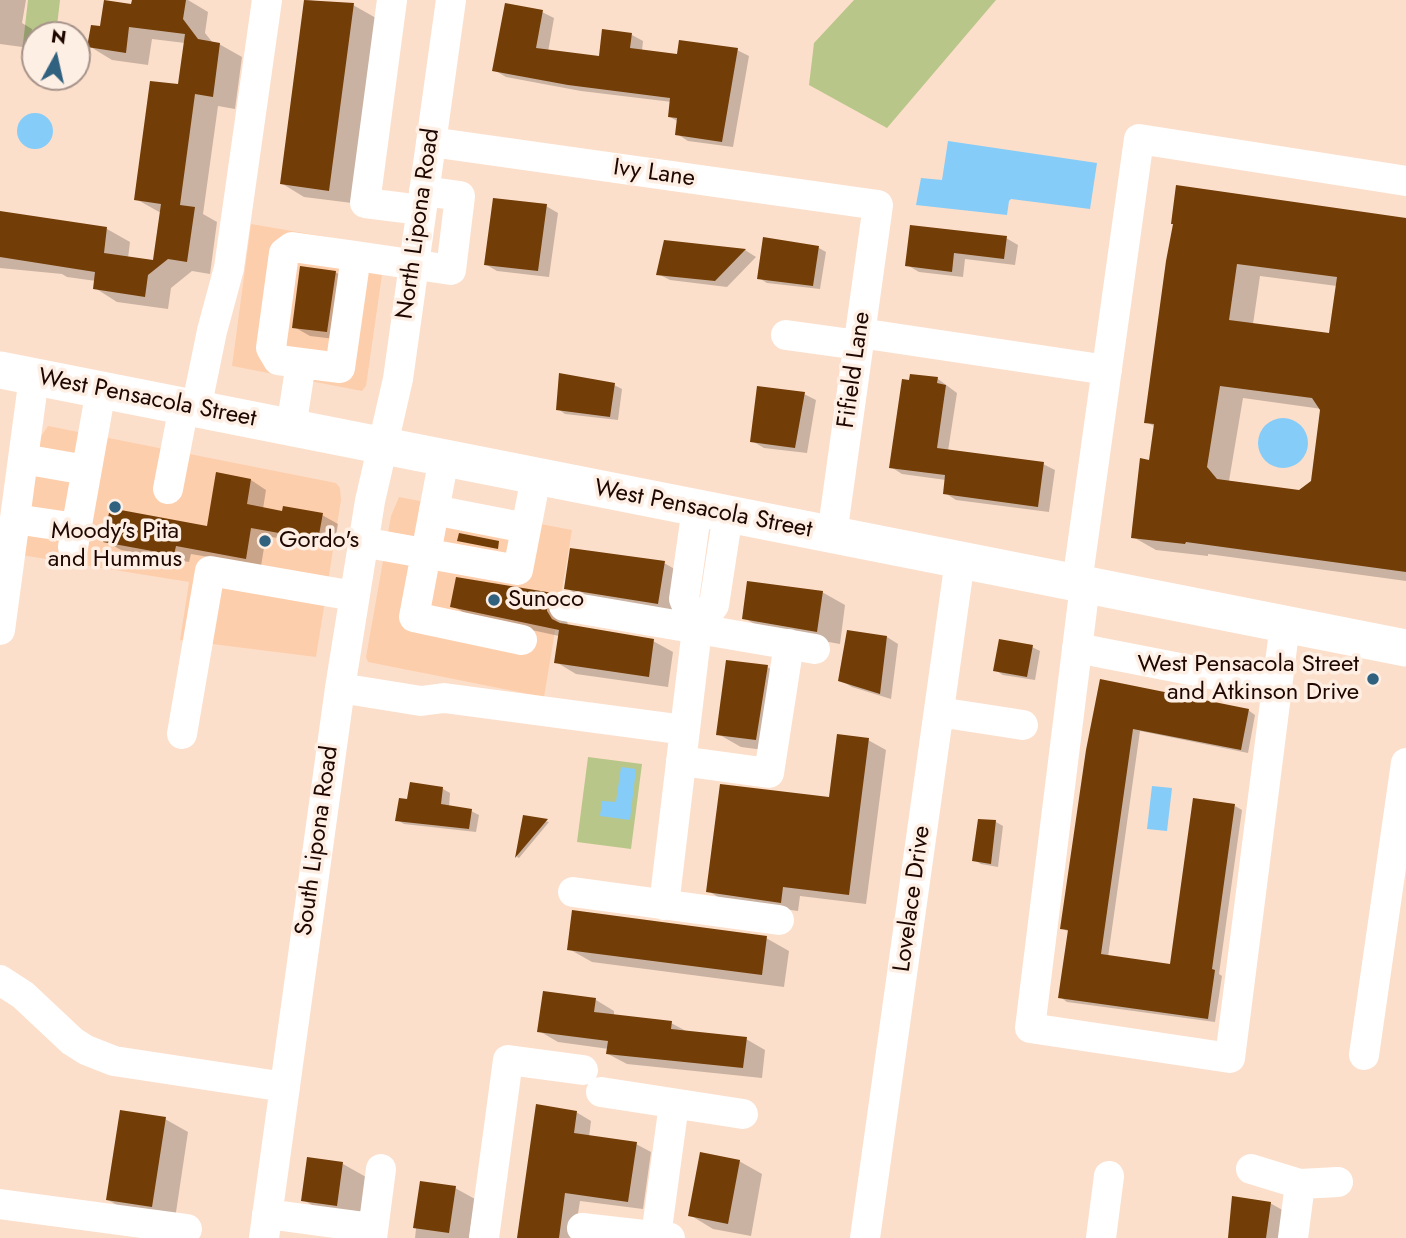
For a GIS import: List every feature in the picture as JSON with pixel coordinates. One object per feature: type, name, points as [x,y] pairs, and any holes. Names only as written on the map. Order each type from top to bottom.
[{"type":"main road","name":"West Pensacola Street","points":[[17,373],[1406,648]]},
{"type":"street","points":[[168,489],[229,268],[267,0]]},
{"type":"street","points":[[356,256],[340,368],[278,360],[271,348],[284,253],[292,247],[356,256],[414,265],[451,270],[460,196],[423,201],[365,203],[392,0]]},
{"type":"street","name":"North Lipona Road","points":[[382,446],[398,379],[451,0]]},
{"type":"street","points":[[1285,624],[1230,1058],[1030,1028],[1077,648],[1081,584],[1107,370],[1139,139],[1406,181]]},
{"type":"street","name":"Ivy Lane","points":[[431,142],[878,205]]},
{"type":"street","name":"Fifield Lane","points":[[832,536],[878,205]]},
{"type":"street","points":[[786,335],[859,339],[1107,370]]},
{"type":"street","points":[[291,428],[301,363]]},
{"type":"street","points":[[0,630],[3,585],[15,519],[17,373]]},
{"type":"street","points":[[15,519],[75,538],[101,390]]},
{"type":"street","points":[[16,445],[86,470]]},
{"type":"street","name":"South Lipona Road","points":[[265,1226],[341,679],[362,542],[382,446]]},
{"type":"street","points":[[444,458],[414,617],[522,640]]},
{"type":"street","points":[[362,542],[518,570],[536,477]]},
{"type":"street","points":[[434,510],[526,528]]},
{"type":"street","points":[[697,628],[684,600],[686,585],[712,511]]},
{"type":"street","points":[[664,905],[697,628],[714,605],[717,591],[712,511]]},
{"type":"street","name":"Lovelace Drive","points":[[865,1238],[960,561]]},
{"type":"street","points":[[182,734],[210,571],[354,596]]},
{"type":"street","points":[[686,585],[717,591]]},
{"type":"street","points":[[564,606],[802,646],[769,773],[681,761]]},
{"type":"street","points":[[1077,648],[1277,687]]},
{"type":"street","points":[[341,679],[399,689],[421,701],[444,698],[685,730]]},
{"type":"street","points":[[939,712],[1023,725]]},
{"type":"street","points":[[1364,1055],[1406,762]]},
{"type":"street","points":[[573,892],[779,920]]},
{"type":"street","points":[[0,980],[23,995],[72,1041],[114,1061],[285,1087]]},
{"type":"street","points":[[484,1238],[508,1060],[674,1104],[743,1114]]},
{"type":"street","points":[[582,1228],[663,1237],[674,1104]]},
{"type":"street","points":[[265,1226],[372,1233],[381,1169]]},
{"type":"street","points":[[1251,1169],[1300,1184],[1338,1182]]},
{"type":"street","points":[[1101,1238],[1110,1176]]},
{"type":"street","points":[[1293,1238],[1300,1184]]},
{"type":"street","points":[[0,1204],[187,1229]]},
{"type":"shaded area","points":[[251,224],[386,247],[366,386],[362,391],[232,366]]},
{"type":"shaded area","points":[[48,426],[336,483],[340,488],[341,500],[316,657],[180,640],[189,582],[21,555],[39,439]]},
{"type":"shaded area","points":[[399,497],[572,530],[544,697],[368,662],[366,657],[391,516]]},
{"type":"green space","points":[[28,0],[60,0],[58,21],[26,21]]},
{"type":"green space","points":[[854,0],[996,0],[887,128],[809,85],[814,43]]},
{"type":"green space","points":[[588,757],[642,764],[631,849],[577,842]]},
{"type":"water","points":[[35,113],[48,118],[53,131],[48,144],[35,149],[22,144],[17,131],[22,118]]},
{"type":"water","points":[[948,141],[1097,163],[1090,209],[1011,199],[1007,215],[916,205],[921,178],[942,180]]},
{"type":"water","points":[[1283,418],[1301,425],[1308,443],[1301,461],[1283,468],[1265,461],[1258,443],[1265,425]]},
{"type":"water","points":[[621,767],[636,769],[630,820],[600,816],[602,801],[616,802]]},
{"type":"water","points":[[1152,786],[1172,788],[1167,831],[1147,829]]},
{"type":"building","points":[[104,0],[131,4],[132,0],[186,0],[183,19],[198,39],[220,43],[213,97],[195,94],[180,205],[195,207],[187,262],[168,259],[148,275],[145,297],[93,289],[95,272],[0,257],[0,211],[107,227],[104,253],[153,260],[161,204],[134,200],[150,81],[178,84],[185,34],[129,27],[126,53],[91,48],[91,25],[100,26]]},
{"type":"building","points":[[304,0],[354,3],[329,191],[280,184]]},
{"type":"building","points":[[505,3],[543,10],[536,48],[599,56],[602,29],[632,33],[630,48],[677,54],[679,40],[738,48],[722,142],[675,135],[677,118],[668,117],[670,98],[568,85],[492,71]]},
{"type":"building","points":[[1176,185],[1406,218],[1406,572],[1186,542],[1131,538],[1140,458],[1149,460],[1154,424],[1144,423]],"holes":[[[1237,264],[1337,277],[1329,333],[1229,320]],[[1220,386],[1312,398],[1320,410],[1311,481],[1299,490],[1217,479],[1207,467]]]},
{"type":"building","points":[[493,198],[547,204],[538,271],[484,265]]},
{"type":"building","points":[[910,225],[1007,236],[1004,259],[954,253],[952,272],[905,266]]},
{"type":"building","points":[[763,237],[819,246],[813,286],[757,279]]},
{"type":"building","points":[[664,240],[746,249],[715,281],[656,275]]},
{"type":"building","points":[[300,266],[336,271],[327,332],[292,328]]},
{"type":"building","points":[[559,373],[615,383],[610,417],[556,410]]},
{"type":"building","points":[[910,374],[938,377],[937,383],[946,385],[937,448],[1044,462],[1038,507],[943,494],[945,475],[889,468],[902,379],[909,380]]},
{"type":"building","points":[[757,386],[805,392],[795,448],[750,442]]},
{"type":"building","points":[[216,472],[251,479],[247,504],[282,511],[283,506],[323,513],[318,540],[251,528],[246,559],[176,546],[174,555],[103,542],[110,508],[207,526]]},
{"type":"building","points":[[459,533],[499,541],[498,549],[457,541]]},
{"type":"building","points":[[570,548],[665,561],[658,604],[564,589]]},
{"type":"building","points":[[456,577],[553,593],[547,602],[547,611],[552,619],[560,623],[654,639],[649,677],[554,663],[559,630],[450,607]]},
{"type":"building","points":[[747,581],[823,591],[817,632],[742,619]]},
{"type":"building","points":[[847,630],[887,636],[880,694],[838,681]]},
{"type":"building","points":[[999,639],[1033,645],[1027,677],[993,671]]},
{"type":"building","points":[[726,660],[768,665],[756,740],[716,735]]},
{"type":"building","points":[[1100,679],[1249,709],[1241,750],[1133,729],[1101,954],[1170,964],[1193,798],[1235,804],[1212,969],[1215,970],[1208,1019],[1058,998],[1068,930],[1060,929],[1086,750]]},
{"type":"building","points":[[837,734],[869,738],[849,895],[783,887],[781,903],[706,892],[720,784],[829,797]]},
{"type":"building","points":[[410,782],[443,787],[441,804],[472,809],[469,829],[395,821],[399,798],[407,799]]},
{"type":"building","points":[[523,815],[548,819],[515,858]]},
{"type":"building","points":[[978,819],[996,820],[991,864],[972,861]]},
{"type":"building","points":[[572,910],[767,936],[762,975],[567,950]]},
{"type":"building","points":[[543,991],[596,998],[594,1012],[672,1021],[671,1029],[747,1037],[743,1068],[606,1054],[608,1041],[537,1032]]},
{"type":"building","points":[[536,1104],[577,1111],[574,1133],[637,1142],[628,1202],[565,1193],[559,1238],[517,1238]]},
{"type":"building","points":[[120,1110],[166,1117],[152,1207],[106,1200]]},
{"type":"building","points":[[700,1152],[740,1160],[728,1224],[688,1216]]},
{"type":"building","points":[[307,1157],[343,1162],[337,1206],[301,1201]]},
{"type":"building","points":[[420,1181],[456,1186],[449,1233],[413,1228]]},
{"type":"building","points":[[1232,1196],[1271,1202],[1266,1238],[1228,1238]]},
{"type":"place","name":"Moody's Pita and Hummus","points":[[115,507]]},
{"type":"place","name":"Gordo's","points":[[265,541]]},
{"type":"place","name":"Sunoco","points":[[494,600]]},
{"type":"place","name":"West Pensacola Street and Atkinson Drive","points":[[1373,679]]}]
